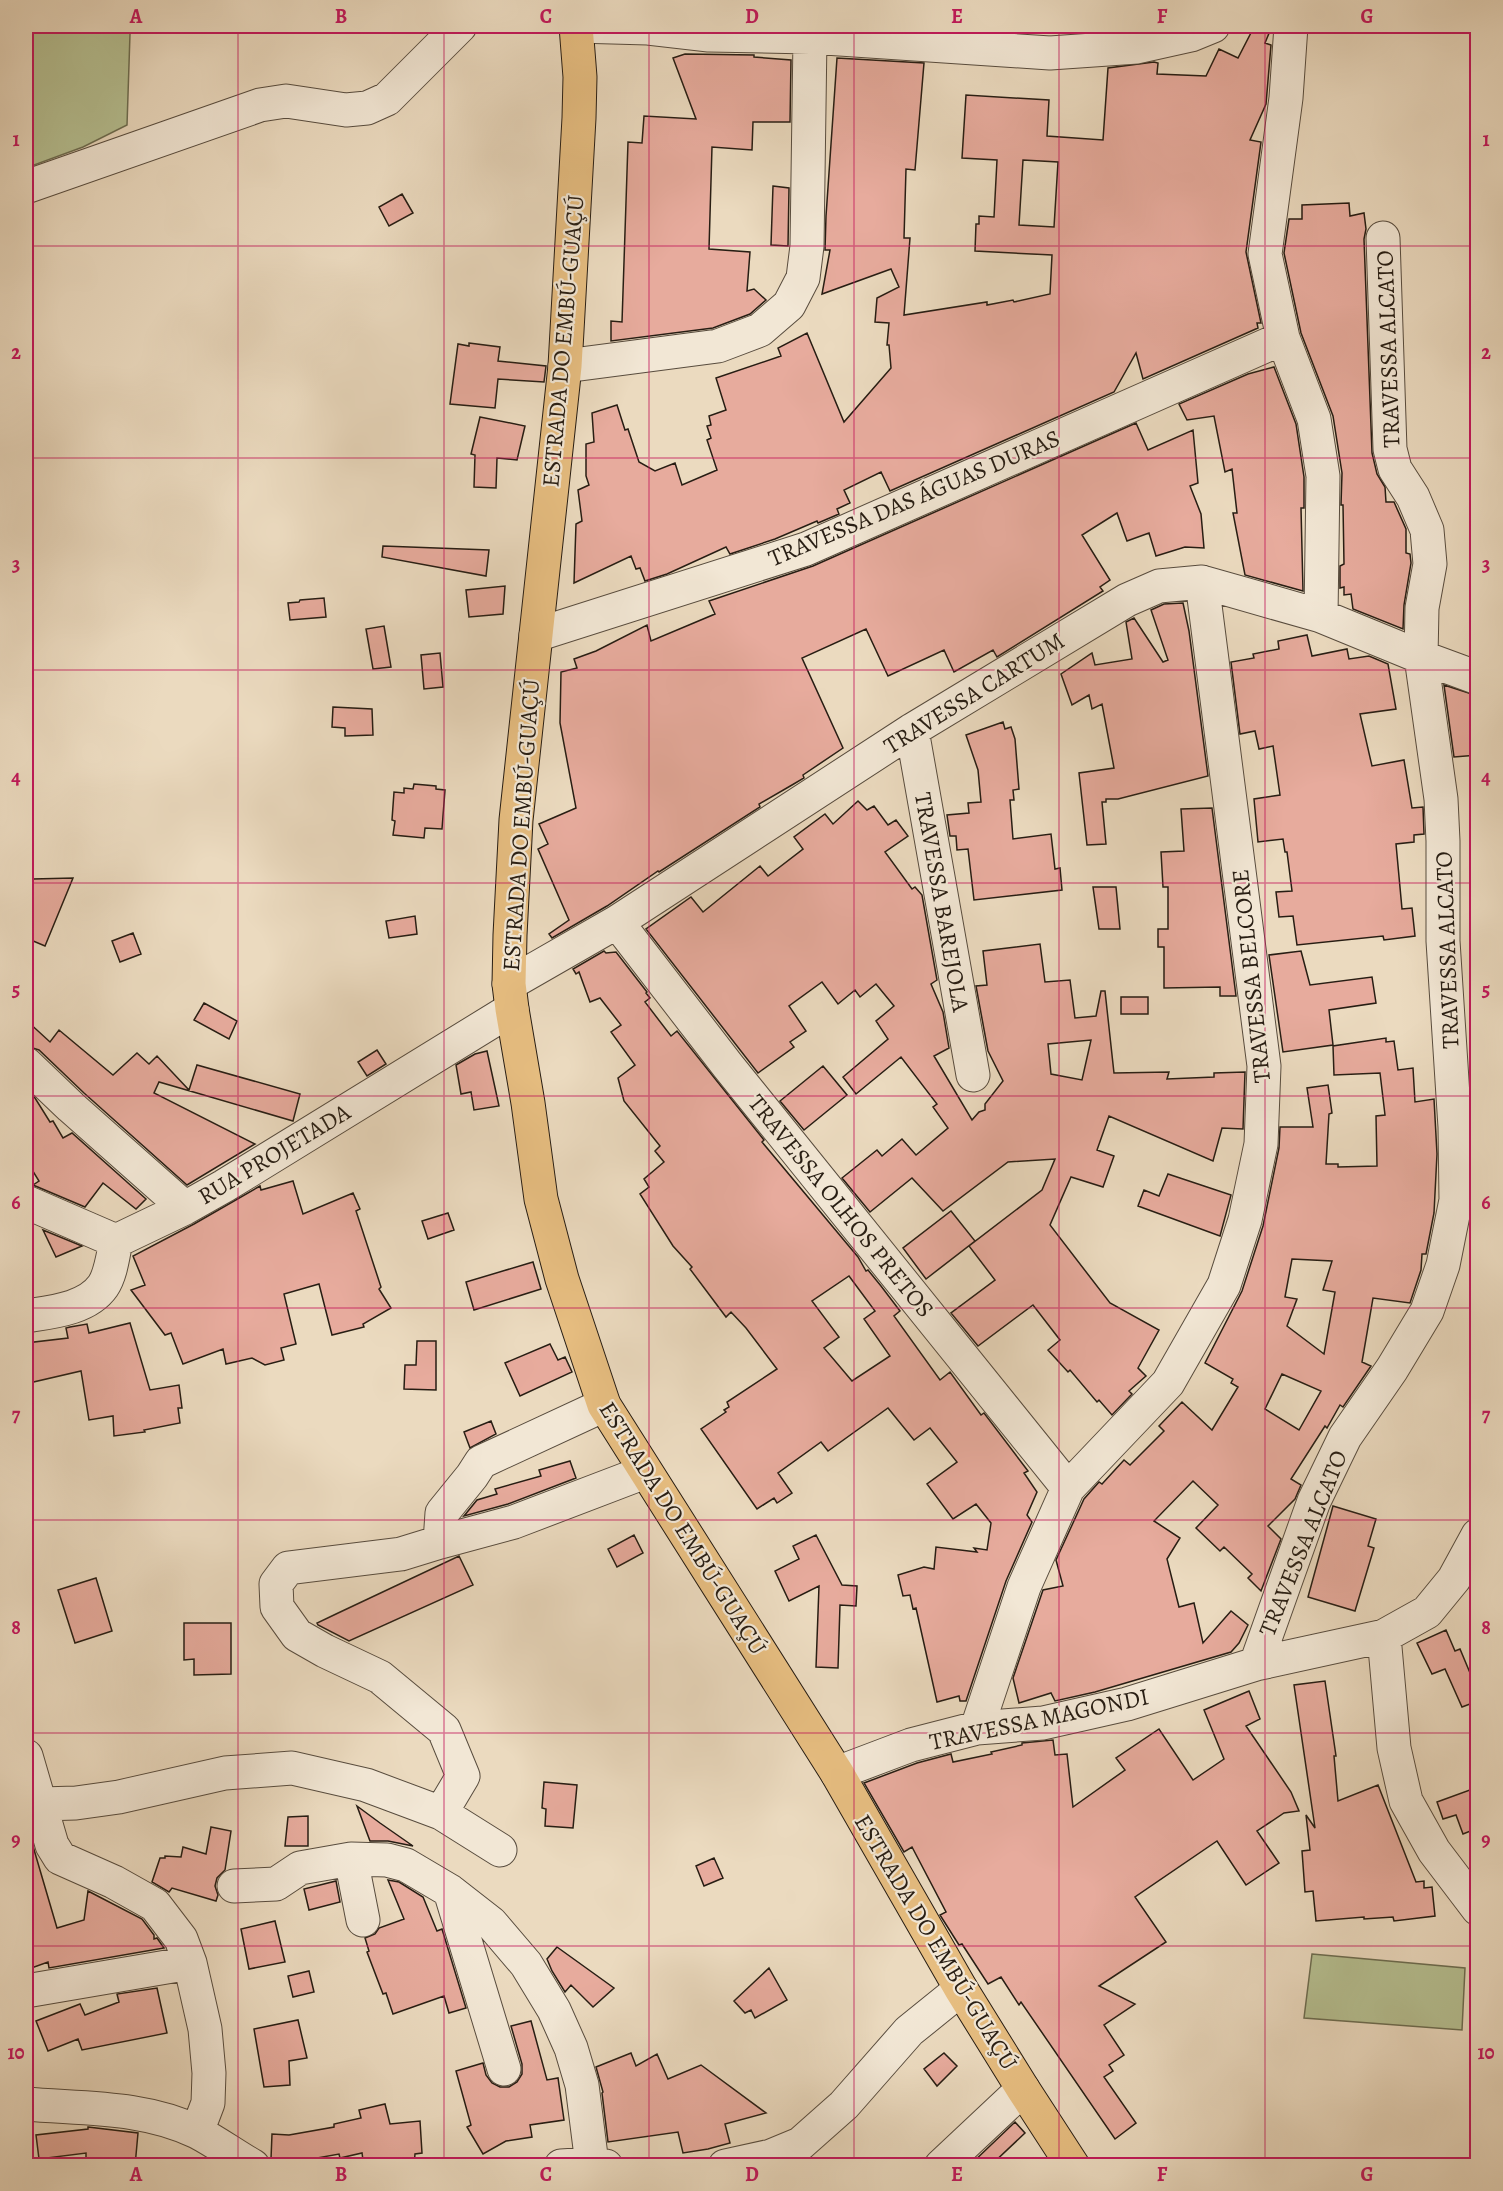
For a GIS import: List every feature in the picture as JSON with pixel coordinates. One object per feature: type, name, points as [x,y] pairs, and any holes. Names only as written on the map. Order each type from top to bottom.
[{"type":"main road","name":"ESTRADA DO EMBÚ-GUAÇÚ","points":[[576,26],[580,77],[579,118],[564,366],[516,820],[510,996],[541,1199],[562,1279],[604,1405],[837,1773],[961,1989],[1073,2166]]},
{"type":"street","points":[[26,187],[260,105],[286,101],[346,110],[367,108],[387,99],[460,26]]},
{"type":"street","points":[[576,26],[648,27],[709,35],[815,31],[1050,52],[1137,47],[1191,35],[1213,26]]},
{"type":"street","points":[[1291,26],[1286,98],[1265,254],[1283,338],[1314,419],[1323,476],[1321,616]]},
{"type":"street","points":[[564,366],[718,346],[760,330],[789,305],[803,278],[807,246],[815,31]]},
{"type":"street","name":"TRAVESSA ALCATO","points":[[1256,1664],[1314,1501],[1345,1437],[1392,1369],[1427,1311],[1443,1264],[1456,1200],[1455,1127],[1443,941],[1441,799],[1421,657],[1422,608],[1430,564],[1427,530],[1413,497],[1395,469],[1389,449],[1383,238]]},
{"type":"street","name":"TRAVESSA DAS ÁGUAS DURAS","points":[[536,635],[806,549],[1283,338]]},
{"type":"street","name":"TRAVESSA CARTUM","points":[[510,996],[617,922],[912,730],[1126,600],[1159,586],[1202,582],[1321,616],[1478,678]]},
{"type":"street","name":"TRAVESSA BELCORE","points":[[977,1728],[1024,1587],[1068,1488],[1168,1383],[1224,1285],[1245,1220],[1261,1144],[1264,1066],[1202,582]]},
{"type":"street","name":"TRAVESSA BAREJOLA","points":[[912,730],[973,1075]]},
{"type":"street","name":"TRAVESSA OLHOS PRETOS","points":[[617,922],[728,1066],[1068,1488]]},
{"type":"street","name":"RUA PROJETADA","points":[[116,1241],[225,1186],[510,996]]},
{"type":"street","points":[[26,1064],[185,1208]]},
{"type":"street","points":[[26,1202],[116,1241],[103,1286],[92,1298],[61,1311],[26,1316]]},
{"type":"street","points":[[440,1542],[442,1513],[481,1462],[604,1405]]},
{"type":"street","points":[[441,1813],[463,1776],[444,1730],[380,1677],[297,1635],[277,1607],[276,1584],[288,1568],[401,1554],[514,1522],[645,1472]]},
{"type":"street","name":"TRAVESSA MAGONDI","points":[[837,1773],[911,1746],[977,1728],[1043,1723],[1117,1706],[1256,1664],[1384,1636],[1427,1612],[1454,1580],[1478,1535]]},
{"type":"street","points":[[1384,1636],[1394,1748],[1406,1801],[1434,1851],[1478,1909]]},
{"type":"street","points":[[26,1756],[52,1845],[60,1858],[114,1882],[155,1905],[181,1939],[190,1962],[205,2029],[209,2073],[208,2103],[197,2132]]},
{"type":"street","points":[[40,1804],[76,1803],[119,1797],[225,1773],[292,1768],[366,1785],[441,1813],[500,1850]]},
{"type":"street","points":[[351,1859],[363,1920]]},
{"type":"street","points":[[234,1886],[261,1887],[276,1884],[300,1868],[351,1859],[387,1860],[406,1865],[450,1891],[491,1923],[526,1964],[554,2010],[572,2048],[582,2085],[586,2165]]},
{"type":"street","points":[[450,1891],[504,2070]]},
{"type":"street","points":[[26,1991],[190,1962]]},
{"type":"street","points":[[725,2166],[771,2156],[800,2144],[844,2105],[909,2031],[961,1989]]},
{"type":"street","points":[[941,2166],[1023,2089]]},
{"type":"street","points":[[26,2103],[116,2110],[163,2119],[197,2132],[252,2166]]},
{"type":"green space","points":[[26,26],[130,26],[130,34],[127,125],[83,147],[26,168]]},
{"type":"green space","points":[[1312,1954],[1465,1968],[1462,2030],[1304,2018]]},
{"type":"building","points":[[1272,26],[1265,43],[1271,45],[1266,104],[1250,140],[1261,142],[1246,252],[1261,323],[1257,323],[1258,328],[1143,379],[1136,353],[1114,392],[890,491],[881,472],[844,490],[850,503],[837,509],[839,514],[818,523],[817,521],[775,539],[730,554],[726,547],[667,574],[645,581],[640,568],[636,569],[631,556],[574,583],[576,524],[582,521],[578,490],[589,485],[586,476],[586,444],[594,442],[592,413],[617,405],[639,462],[655,471],[675,463],[682,485],[717,470],[707,440],[711,438],[707,426],[711,425],[709,416],[726,410],[716,378],[781,356],[778,348],[807,333],[844,422],[891,368],[889,345],[887,345],[889,323],[875,322],[877,298],[899,287],[891,269],[822,294],[830,250],[825,250],[826,216],[837,58],[924,63],[915,170],[906,169],[904,238],[910,238],[904,315],[987,302],[987,305],[1013,300],[1014,302],[1050,294],[1052,255],[975,251],[976,224],[979,224],[979,216],[994,217],[997,160],[962,158],[966,95],[1049,100],[1047,136],[1103,140],[1108,68],[1154,62],[1158,63],[1157,74],[1206,76],[1219,49],[1238,58],[1254,27]],"holes":[[[1023,160],[1058,162],[1054,227],[1019,225]]]},
{"type":"building","points":[[685,54],[754,55],[754,57],[791,60],[790,122],[753,122],[752,150],[712,147],[709,249],[750,252],[747,291],[754,289],[766,300],[750,314],[713,328],[611,341],[611,321],[622,322],[628,142],[642,143],[644,116],[696,119],[673,58]]},
{"type":"building","points":[[773,186],[789,188],[788,246],[771,245]]},
{"type":"building","points":[[402,194],[413,213],[389,226],[379,207]]},
{"type":"building","points":[[1349,203],[1350,216],[1364,213],[1366,229],[1364,239],[1372,453],[1377,474],[1385,487],[1386,502],[1394,502],[1406,529],[1406,553],[1410,554],[1411,563],[1404,605],[1403,629],[1353,609],[1351,594],[1344,595],[1344,587],[1340,588],[1340,566],[1344,564],[1342,473],[1333,416],[1301,333],[1284,253],[1289,219],[1302,219],[1302,205]]},
{"type":"building","points":[[469,343],[500,347],[498,361],[546,366],[544,382],[498,379],[495,408],[450,404],[458,344],[469,346]]},
{"type":"building","points":[[1274,367],[1296,424],[1304,477],[1304,508],[1301,508],[1303,591],[1245,575],[1233,513],[1237,513],[1232,469],[1225,472],[1214,416],[1187,420],[1179,404],[1248,374]]},
{"type":"building","points":[[480,417],[525,426],[517,460],[497,458],[496,488],[474,487],[475,455],[471,454]]},
{"type":"building","points":[[1136,423],[1148,450],[1193,430],[1198,483],[1190,486],[1201,514],[1204,548],[1185,547],[1156,556],[1149,533],[1127,541],[1117,513],[1082,535],[1110,580],[1100,587],[1103,591],[997,657],[993,650],[954,672],[944,650],[888,676],[866,629],[802,658],[843,748],[803,775],[804,778],[759,804],[760,807],[607,906],[552,938],[549,934],[569,920],[538,849],[548,844],[539,824],[576,808],[560,723],[561,672],[577,668],[574,659],[596,651],[647,625],[651,641],[715,614],[709,601],[813,566]]},
{"type":"building","points":[[383,546],[489,550],[486,576],[382,557]]},
{"type":"building","points":[[505,586],[503,614],[469,617],[466,590]]},
{"type":"building","points":[[324,598],[326,617],[290,620],[288,603]]},
{"type":"building","points":[[1183,603],[1189,631],[1208,776],[1118,799],[1106,799],[1106,802],[1102,802],[1106,844],[1087,845],[1079,773],[1114,768],[1102,704],[1092,709],[1089,695],[1072,705],[1061,674],[1092,653],[1095,665],[1132,659],[1126,622],[1134,618],[1163,662],[1168,660],[1151,610],[1164,604]]},
{"type":"building","points":[[384,626],[391,667],[373,669],[366,629]]},
{"type":"building","points":[[1307,635],[1312,656],[1347,649],[1349,659],[1369,656],[1388,664],[1396,709],[1360,714],[1372,766],[1404,760],[1412,808],[1423,807],[1424,834],[1414,835],[1414,842],[1396,844],[1402,909],[1412,908],[1415,936],[1384,940],[1383,936],[1297,945],[1293,916],[1279,917],[1276,892],[1292,891],[1287,852],[1285,852],[1283,839],[1258,842],[1254,799],[1280,795],[1273,746],[1259,749],[1255,731],[1240,734],[1231,662],[1254,658],[1253,654],[1279,649],[1278,641]]},
{"type":"building","points":[[440,653],[443,687],[424,689],[421,655]]},
{"type":"building","points":[[1444,685],[1478,696],[1478,755],[1454,757]]},
{"type":"building","points":[[333,707],[372,709],[373,735],[345,736],[345,728],[332,727]]},
{"type":"building","points":[[1003,722],[1005,729],[1011,727],[1015,739],[1019,789],[1013,790],[1014,800],[1010,800],[1013,839],[1051,834],[1055,869],[1060,868],[1062,890],[974,900],[968,849],[957,850],[956,836],[950,836],[947,815],[969,813],[968,803],[981,802],[978,770],[966,735]]},
{"type":"building","points":[[414,784],[436,786],[436,789],[445,790],[442,829],[425,828],[424,838],[393,835],[394,792],[404,793],[404,788],[413,789]]},
{"type":"building","points":[[858,801],[867,810],[874,806],[888,825],[896,820],[908,836],[885,852],[912,889],[915,887],[922,895],[937,980],[931,984],[943,1012],[949,1048],[934,1056],[972,1120],[979,1112],[985,1110],[985,1104],[1003,1081],[988,1051],[976,986],[987,985],[983,951],[1040,944],[1045,982],[1070,980],[1075,1018],[1096,1016],[1101,991],[1105,991],[1114,1073],[1169,1072],[1167,1079],[1214,1077],[1214,1073],[1245,1072],[1243,1129],[1222,1128],[1213,1161],[1109,1116],[1097,1150],[1114,1156],[1103,1187],[1071,1177],[1050,1225],[1110,1303],[1159,1330],[1138,1368],[1146,1376],[1129,1391],[1132,1394],[1112,1415],[1048,1350],[1060,1340],[1033,1305],[978,1346],[951,1313],[995,1280],[969,1246],[1042,1190],[1055,1159],[1008,1162],[943,1211],[912,1178],[870,1212],[842,1178],[877,1150],[882,1156],[902,1139],[916,1155],[948,1128],[933,1107],[937,1104],[901,1057],[856,1094],[843,1077],[888,1039],[876,1021],[894,1006],[876,984],[860,997],[855,990],[838,1004],[822,982],[789,1006],[806,1031],[790,1042],[794,1047],[758,1073],[646,929],[691,897],[703,912],[760,866],[768,876],[803,849],[794,837],[825,814],[833,824]],"holes":[[[1091,1040],[1082,1080],[1051,1074],[1048,1044]]]},
{"type":"building","points":[[1212,808],[1236,996],[1220,996],[1220,987],[1164,988],[1164,947],[1158,947],[1158,929],[1168,929],[1168,887],[1163,887],[1161,852],[1184,851],[1181,809]]},
{"type":"building","points":[[73,878],[45,946],[26,938],[26,892],[33,895],[33,879]]},
{"type":"building","points":[[1093,887],[1116,887],[1120,929],[1099,929]]},
{"type":"building","points":[[415,916],[417,934],[389,938],[386,921]]},
{"type":"building","points":[[133,933],[141,954],[120,962],[112,941]]},
{"type":"building","points":[[604,951],[606,953],[616,952],[647,992],[650,998],[645,1002],[671,1036],[677,1031],[764,1140],[762,1142],[900,1311],[894,1316],[940,1380],[950,1372],[981,1415],[984,1413],[1028,1471],[1024,1473],[1037,1492],[1027,1515],[1032,1522],[1006,1581],[966,1701],[960,1701],[959,1696],[937,1702],[916,1608],[913,1609],[910,1595],[903,1596],[898,1575],[924,1567],[934,1569],[936,1547],[977,1552],[974,1548],[987,1550],[991,1523],[976,1504],[953,1519],[927,1484],[957,1462],[930,1428],[914,1440],[888,1408],[828,1451],[821,1442],[778,1473],[792,1493],[777,1503],[774,1498],[757,1509],[701,1429],[726,1412],[724,1410],[729,1407],[727,1402],[777,1369],[731,1312],[726,1317],[690,1269],[692,1267],[673,1246],[640,1194],[649,1187],[644,1179],[664,1162],[655,1151],[660,1146],[624,1101],[618,1078],[635,1065],[611,1032],[621,1025],[600,998],[590,1002],[579,972],[576,974],[573,969]],"holes":[[[849,1276],[875,1311],[864,1319],[890,1356],[852,1381],[824,1348],[839,1337],[812,1301]]]},
{"type":"building","points":[[1301,951],[1310,985],[1372,977],[1376,1003],[1329,1010],[1333,1045],[1283,1052],[1269,955]]},
{"type":"building","points":[[1121,997],[1148,997],[1148,1014],[1121,1014]]},
{"type":"building","points":[[204,1003],[237,1021],[229,1039],[194,1020]]},
{"type":"building","points":[[26,1020],[50,1042],[59,1030],[113,1075],[137,1053],[149,1064],[157,1056],[189,1090],[197,1065],[300,1094],[293,1121],[159,1082],[154,1093],[255,1144],[187,1185],[39,1050],[26,1046]]},
{"type":"building","points":[[1386,1038],[1386,1042],[1394,1041],[1398,1070],[1413,1068],[1415,1102],[1434,1099],[1437,1154],[1434,1213],[1426,1254],[1422,1254],[1421,1270],[1410,1303],[1373,1298],[1362,1362],[1371,1366],[1343,1407],[1340,1405],[1327,1428],[1325,1426],[1291,1479],[1301,1485],[1295,1499],[1268,1526],[1281,1539],[1261,1591],[1248,1578],[1252,1574],[1224,1547],[1220,1551],[1196,1528],[1218,1505],[1193,1481],[1154,1521],[1180,1538],[1167,1559],[1179,1607],[1194,1603],[1203,1643],[1231,1611],[1248,1625],[1239,1643],[1231,1652],[1095,1692],[1055,1701],[1051,1693],[1019,1703],[1013,1678],[1043,1590],[1063,1586],[1056,1560],[1084,1499],[1099,1482],[1102,1484],[1124,1460],[1130,1465],[1164,1431],[1159,1426],[1182,1402],[1212,1430],[1238,1387],[1231,1383],[1233,1379],[1205,1363],[1242,1291],[1263,1226],[1279,1148],[1280,1127],[1313,1127],[1307,1088],[1328,1085],[1332,1113],[1329,1114],[1326,1164],[1338,1164],[1338,1167],[1377,1166],[1376,1116],[1385,1115],[1380,1073],[1334,1075],[1333,1046]],"holes":[[[1292,1259],[1332,1261],[1323,1290],[1335,1292],[1324,1354],[1287,1326],[1297,1299],[1285,1297]],[[1282,1374],[1321,1391],[1299,1430],[1265,1409]]]},
{"type":"building","points":[[377,1050],[386,1064],[367,1076],[358,1062]]},
{"type":"building","points":[[487,1051],[499,1106],[474,1110],[471,1092],[461,1094],[456,1065],[475,1054]]},
{"type":"building","points":[[823,1066],[847,1095],[804,1130],[780,1101]]},
{"type":"building","points":[[26,1089],[35,1098],[50,1122],[53,1121],[63,1138],[72,1133],[146,1199],[136,1209],[103,1183],[85,1207],[33,1185],[39,1181],[26,1160]]},
{"type":"building","points":[[1168,1174],[1231,1195],[1220,1236],[1138,1206],[1144,1190],[1159,1196]]},
{"type":"building","points":[[293,1181],[303,1214],[353,1193],[360,1209],[356,1211],[381,1287],[379,1289],[391,1308],[363,1324],[364,1327],[332,1335],[319,1284],[284,1294],[296,1344],[281,1348],[284,1360],[265,1365],[252,1358],[226,1364],[223,1349],[183,1364],[171,1333],[165,1335],[131,1290],[145,1285],[133,1256],[260,1186],[261,1190]]},
{"type":"building","points":[[951,1211],[975,1241],[926,1279],[903,1248]]},
{"type":"building","points":[[448,1213],[454,1230],[428,1239],[422,1221]]},
{"type":"building","points":[[43,1230],[82,1246],[56,1257]]},
{"type":"building","points":[[533,1262],[541,1289],[474,1310],[466,1282]]},
{"type":"building","points":[[130,1323],[150,1390],[179,1385],[182,1408],[178,1408],[180,1423],[144,1430],[145,1432],[114,1436],[113,1416],[89,1420],[81,1371],[29,1383],[26,1343],[68,1338],[66,1328],[70,1327],[87,1324],[89,1333]]},
{"type":"building","points":[[417,1341],[436,1341],[436,1390],[404,1389],[405,1365],[416,1365]]},
{"type":"building","points":[[550,1344],[558,1360],[565,1357],[572,1372],[520,1396],[505,1363]]},
{"type":"building","points":[[491,1421],[496,1434],[470,1448],[464,1432]]},
{"type":"building","points":[[570,1461],[576,1478],[508,1504],[464,1516],[477,1500],[497,1494],[495,1489],[541,1476],[539,1470]]},
{"type":"building","points":[[1333,1506],[1376,1519],[1368,1546],[1374,1548],[1355,1611],[1308,1597]]},
{"type":"building","points":[[634,1535],[643,1553],[617,1567],[608,1549]]},
{"type":"building","points":[[816,1535],[842,1585],[857,1586],[856,1606],[840,1605],[838,1668],[816,1667],[819,1586],[789,1601],[775,1571],[799,1559],[793,1546]]},
{"type":"building","points":[[459,1556],[473,1585],[349,1641],[317,1623],[336,1614]]},
{"type":"building","points":[[96,1578],[112,1631],[75,1643],[58,1590]]},
{"type":"building","points":[[184,1623],[231,1623],[231,1674],[194,1675],[194,1659],[184,1660]]},
{"type":"building","points":[[1446,1630],[1455,1651],[1460,1649],[1473,1680],[1478,1678],[1478,1701],[1462,1707],[1445,1669],[1432,1674],[1417,1643]]},
{"type":"building","points":[[1325,1681],[1336,1756],[1334,1756],[1338,1801],[1378,1785],[1416,1882],[1424,1881],[1424,1888],[1432,1887],[1435,1916],[1394,1921],[1393,1917],[1364,1919],[1364,1917],[1316,1921],[1313,1891],[1305,1892],[1302,1851],[1310,1850],[1306,1815],[1315,1828],[1294,1685]]},
{"type":"building","points":[[1249,1691],[1260,1719],[1246,1726],[1291,1792],[1299,1811],[1284,1813],[1257,1831],[1279,1863],[1246,1885],[1217,1841],[1135,1897],[1166,1942],[1099,1986],[1135,2004],[1104,2025],[1124,2055],[1109,2065],[1113,2071],[1104,2077],[1136,2123],[1115,2139],[1021,2002],[1019,2005],[1001,1977],[988,1984],[962,1944],[959,1945],[940,1915],[946,1912],[912,1847],[904,1852],[864,1783],[917,1763],[951,1754],[953,1762],[992,1754],[991,1752],[1022,1745],[1022,1743],[1053,1740],[1055,1755],[1067,1754],[1073,1807],[1125,1770],[1116,1758],[1159,1729],[1193,1780],[1224,1759],[1204,1710]]},
{"type":"building","points":[[544,1782],[577,1785],[573,1828],[545,1826],[546,1809],[542,1808]]},
{"type":"building","points":[[1478,1787],[1478,1828],[1463,1834],[1456,1815],[1443,1819],[1437,1802]]},
{"type":"building","points":[[357,1806],[413,1846],[388,1841],[370,1841]]},
{"type":"building","points":[[308,1816],[308,1846],[285,1846],[288,1817]]},
{"type":"building","points":[[211,1827],[231,1831],[225,1870],[217,1878],[215,1886],[218,1895],[216,1901],[172,1888],[169,1892],[152,1882],[160,1858],[181,1857],[183,1847],[206,1854]]},
{"type":"building","points":[[30,1836],[57,1928],[84,1920],[88,1891],[142,1919],[154,1935],[154,1939],[157,1938],[164,1948],[49,1968],[48,1962],[26,1970],[26,1837]]},
{"type":"building","points":[[714,1858],[723,1878],[704,1886],[696,1866]]},
{"type":"building","points":[[388,1880],[399,1882],[423,1897],[437,1931],[442,1929],[466,2008],[449,2013],[444,1996],[393,2014],[367,1952],[369,1951],[365,1938],[375,1934],[379,1928],[404,1919]]},
{"type":"building","points":[[336,1881],[340,1902],[309,1910],[304,1889]]},
{"type":"building","points":[[275,1921],[285,1962],[249,1969],[241,1929]]},
{"type":"building","points":[[557,1947],[614,1988],[593,2007],[571,1985],[565,1992],[547,1959]]},
{"type":"building","points":[[769,1968],[787,2000],[755,2018],[751,2010],[745,2013],[734,2001]]},
{"type":"building","points":[[309,1971],[314,1992],[293,1997],[288,1976]]},
{"type":"building","points":[[157,1988],[167,2033],[82,2050],[78,2039],[48,2051],[36,2021],[80,2004],[85,2015],[119,2002],[117,1994]]},
{"type":"building","points":[[298,2020],[307,2058],[289,2061],[290,2085],[264,2087],[254,2029]]},
{"type":"building","points":[[531,2021],[547,2080],[558,2078],[564,2120],[530,2125],[532,2137],[506,2141],[483,2154],[467,2127],[471,2125],[456,2071],[483,2063],[486,2075],[492,2083],[500,2087],[509,2087],[517,2082],[522,2074],[522,2064],[511,2026]]},
{"type":"building","points":[[631,2053],[636,2066],[657,2054],[668,2079],[701,2065],[766,2113],[725,2124],[730,2143],[708,2149],[683,2153],[678,2132],[608,2142],[603,2092],[596,2067]]},
{"type":"building","points":[[944,2053],[957,2066],[937,2086],[924,2069]]},
{"type":"building","points":[[385,2104],[390,2124],[420,2121],[422,2153],[415,2154],[414,2166],[368,2166],[367,2160],[363,2160],[362,2153],[340,2158],[339,2154],[289,2163],[289,2160],[271,2159],[272,2134],[289,2135],[334,2127],[334,2124],[361,2118],[359,2110]]},
{"type":"building","points":[[1015,2122],[1025,2133],[990,2166],[969,2166]]},
{"type":"building","points":[[88,2127],[138,2133],[135,2166],[86,2166],[86,2153],[39,2159],[36,2135],[88,2129]]}]
